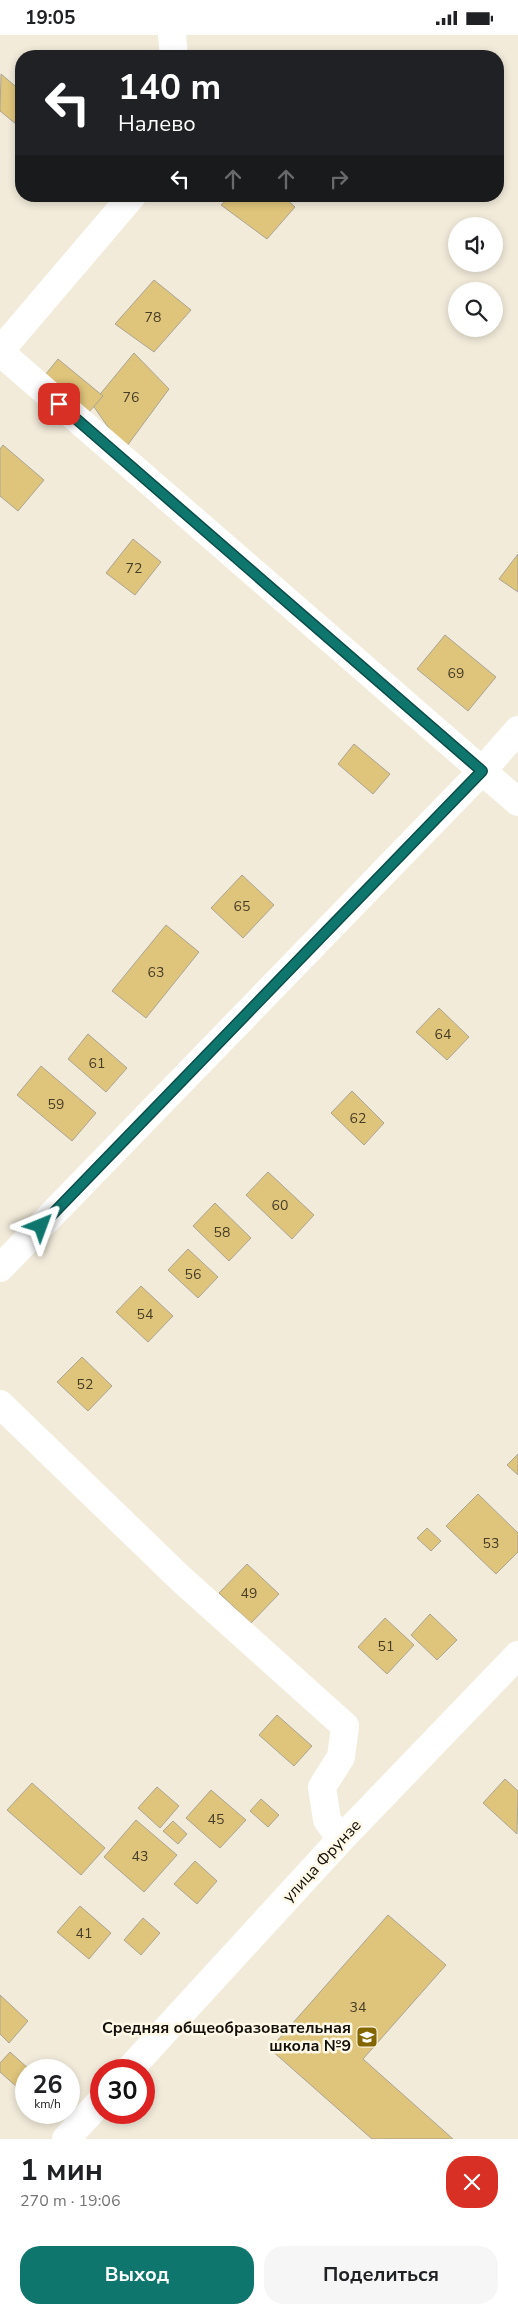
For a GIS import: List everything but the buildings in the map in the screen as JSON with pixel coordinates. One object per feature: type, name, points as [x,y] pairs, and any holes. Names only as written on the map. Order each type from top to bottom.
[{"type":"street","points":[[172,35],[173,50]]},
{"type":"street","points":[[127,202],[0,352],[518,802]]},
{"type":"street","points":[[0,1268],[482,771],[518,730]]},
{"type":"street","points":[[0,1404],[180,1578],[345,1726],[340,1757],[322,1787],[327,1820],[341,1839]]},
{"type":"street","name":"улица Фрунзе","points":[[139,2059],[341,1839],[518,1655]]},
{"type":"street","points":[[66,2139],[90,2113]]},
{"type":"place","name":"Средняя общеобразовательная школа №9","points":[[367,2037]]},
{"type":"route","points":[[41,1226],[482,771],[59,404]]}]
